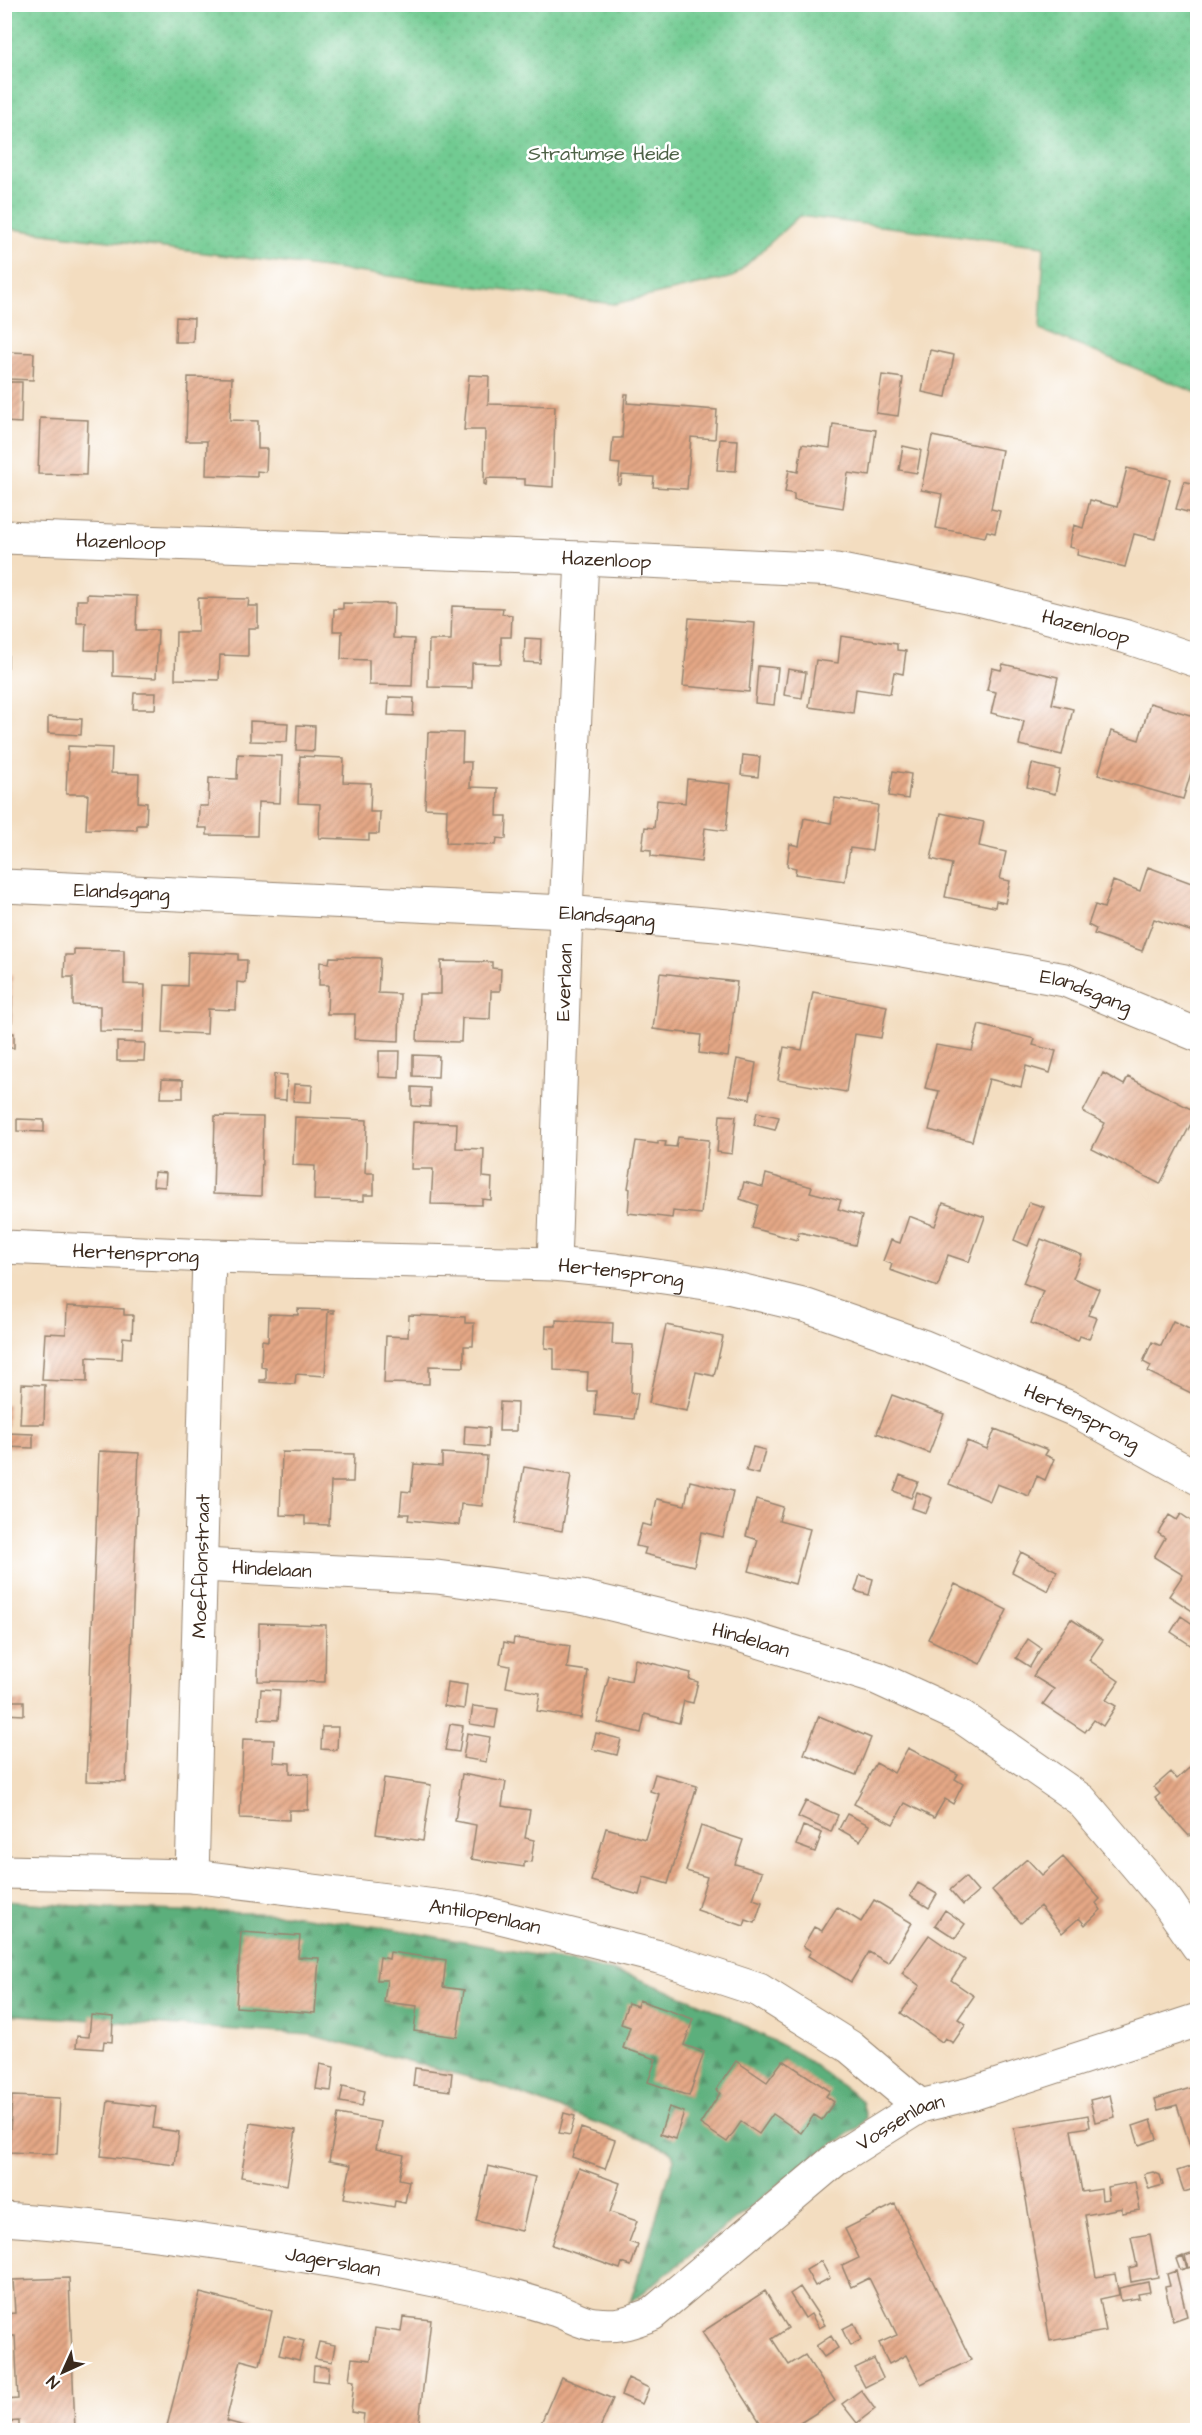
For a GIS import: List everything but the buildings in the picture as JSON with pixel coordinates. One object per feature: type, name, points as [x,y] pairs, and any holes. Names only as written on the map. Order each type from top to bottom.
[{"type":"street","name":"Hazenloop","points":[[4,537],[582,558],[836,570],[967,596],[1127,637],[1197,661]]},
{"type":"street","name":"Everlaan","points":[[554,1264],[566,912],[582,558]]},
{"type":"street","name":"Elandsgang","points":[[4,886],[566,912],[728,926],[880,946],[1065,980],[1197,1035]]},
{"type":"street","name":"Hertensprong","points":[[4,1247],[209,1256],[554,1264],[615,1269],[719,1285],[807,1306],[922,1346],[1073,1409],[1197,1478]]},
{"type":"street","name":"Moefflonstraat","points":[[192,1876],[209,1256]]},
{"type":"street","name":"Hindelaan","points":[[202,1565],[437,1577],[582,1597],[736,1634],[877,1678],[962,1717],[1081,1800],[1166,1900],[1197,1946]]},
{"type":"street","name":"Antilopenlaan","points":[[4,1872],[192,1876],[476,1911],[659,1957],[759,1990],[850,2047],[920,2106]]},
{"type":"street","name":"Vossenlaan","points":[[652,2314],[836,2159],[920,2106],[974,2093],[1197,2020]]},
{"type":"street","name":"Jagerslaan","points":[[4,2219],[91,2225],[183,2236],[296,2254],[466,2286],[552,2308],[593,2324],[622,2325],[652,2314]]},
{"type":"green space","name":"Stratumse Heide","points":[[5,4],[1197,5],[1197,393],[1040,330],[1044,246],[799,216],[733,277],[614,304],[5,228]]},
{"type":"green space","points":[[5,1901],[119,1909],[283,1914],[394,1929],[577,1963],[632,1976],[709,2007],[800,2055],[862,2101],[866,2118],[858,2128],[807,2162],[630,2303],[674,2159],[672,2153],[667,2149],[490,2083],[310,2035],[5,2014]]}]
